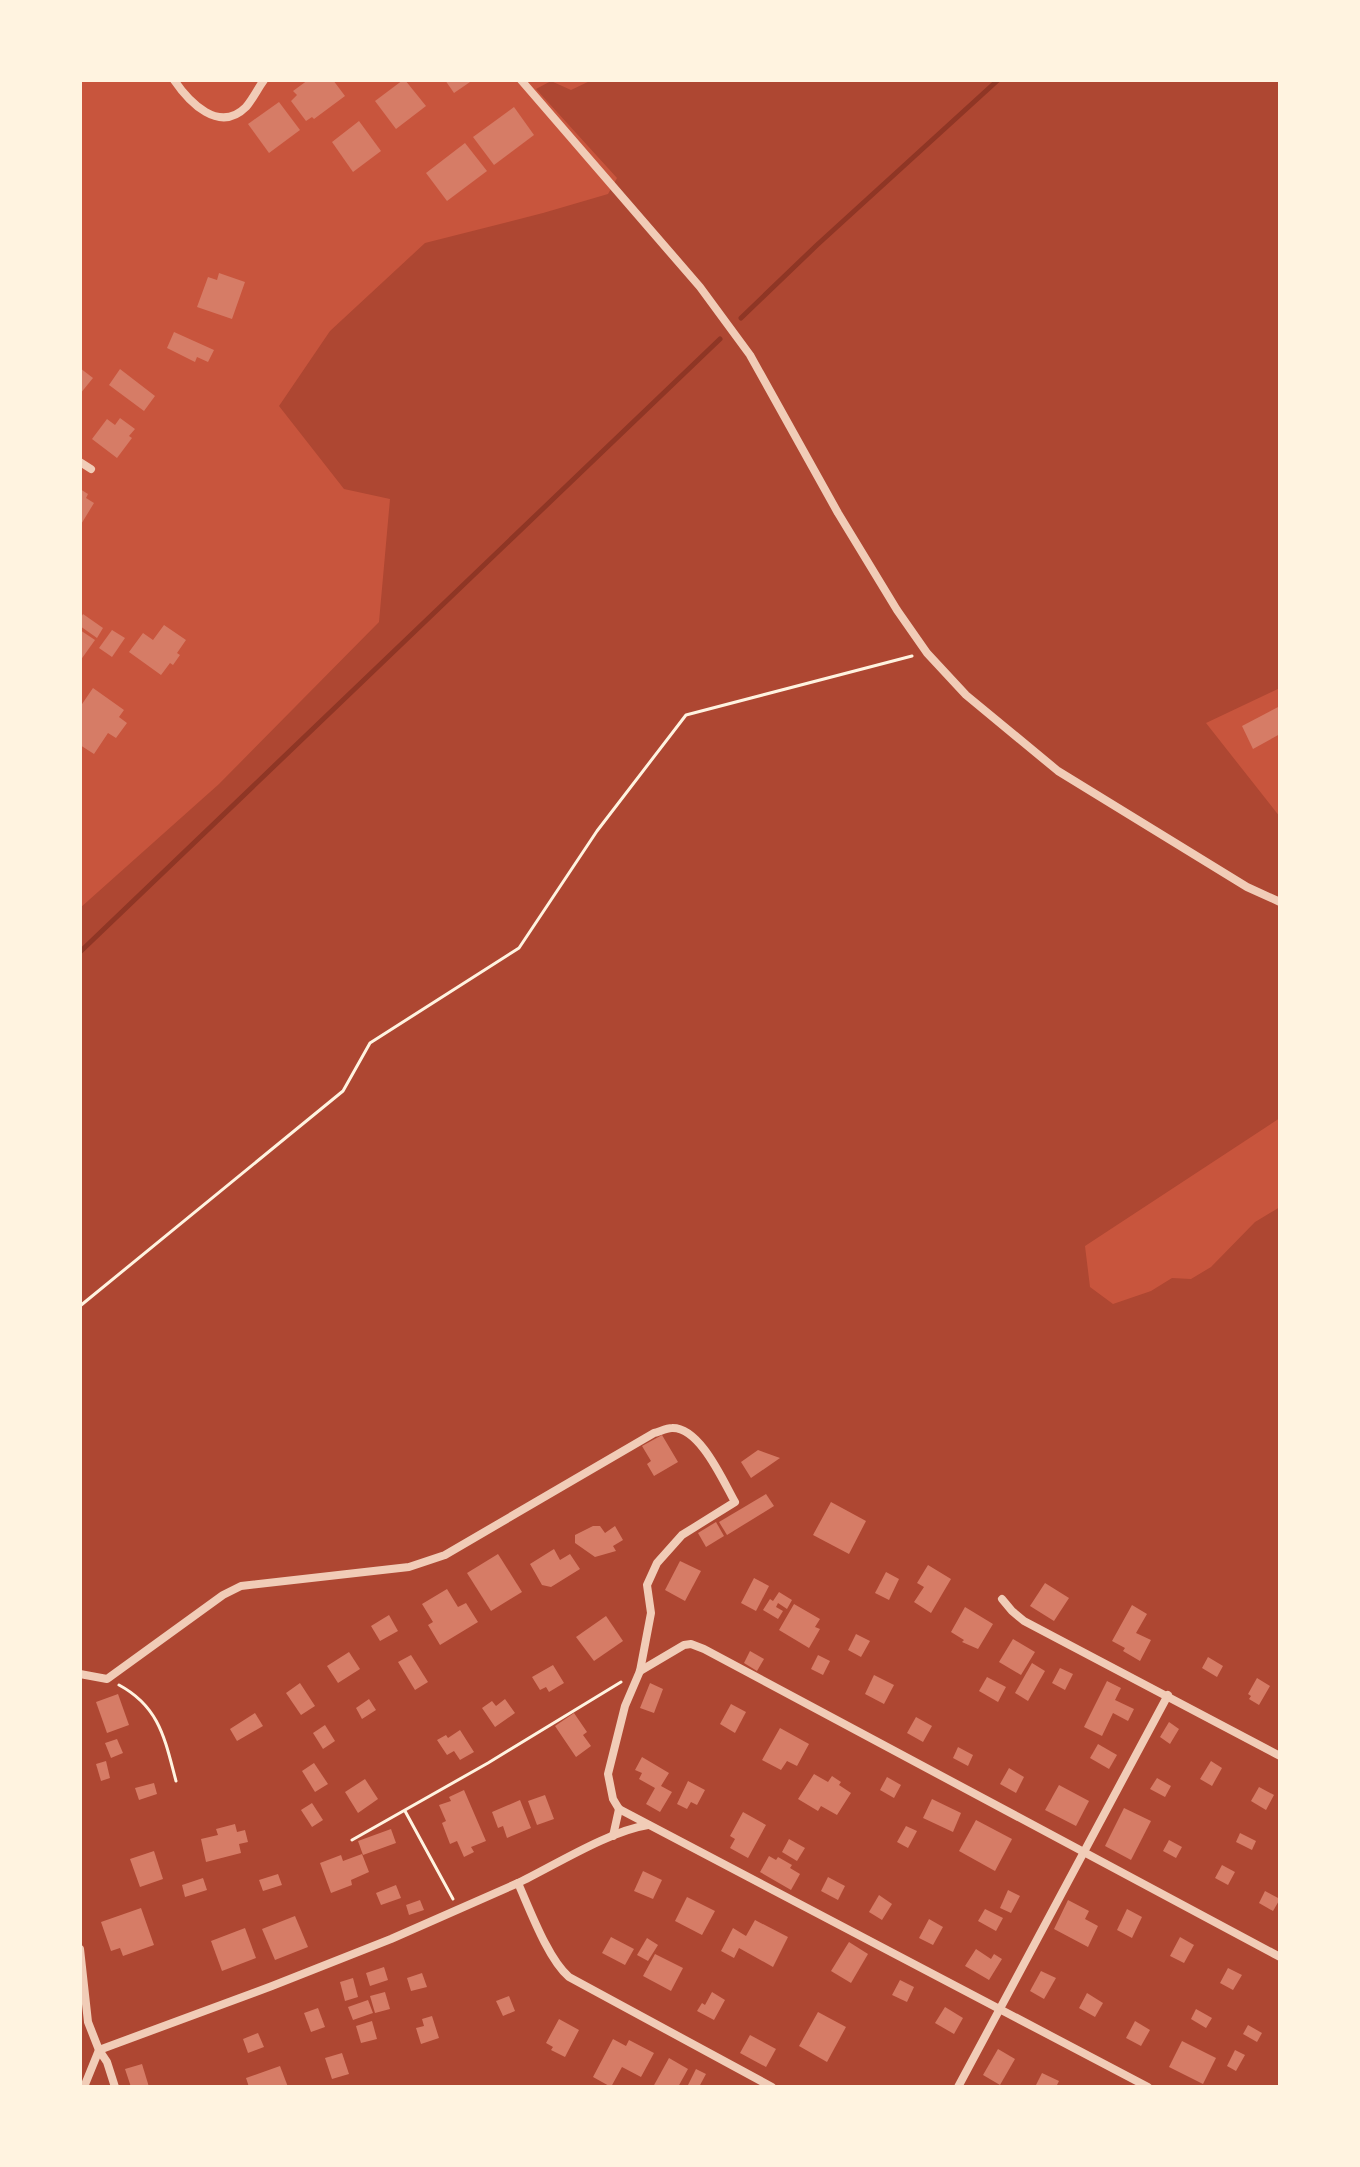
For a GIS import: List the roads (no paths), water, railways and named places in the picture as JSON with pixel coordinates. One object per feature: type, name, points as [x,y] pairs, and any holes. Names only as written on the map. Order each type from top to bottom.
[{"type":"street","points":[[174,80],[196,107],[206,114],[220,117],[245,108],[264,80]]},
{"type":"street","points":[[521,80],[700,287],[750,355],[838,513],[927,653],[966,695],[1058,771],[1247,887],[1280,902]]},
{"type":"street","points":[[80,462],[91,469]]},
{"type":"street","points":[[80,1674],[107,1679],[223,1595],[241,1586],[409,1567],[445,1555],[654,1433],[673,1428],[688,1433],[700,1443],[735,1502],[682,1535],[657,1563],[647,1585],[651,1613],[640,1671],[625,1706],[608,1774],[613,1799],[619,1809],[1148,2087]]},
{"type":"street","points":[[1002,1599],[1024,1621],[1280,1756]]},
{"type":"street","points":[[640,1671],[691,1644],[1280,1957]]},
{"type":"street","points":[[958,2087],[1168,1695]]},
{"type":"street","points":[[613,1836],[619,1809]]},
{"type":"street","points":[[84,2087],[99,2050],[272,1986],[458,1910],[613,1836],[649,1825]]},
{"type":"street","points":[[518,1883],[560,1969],[569,1977],[772,2087]]},
{"type":"street","points":[[80,1949],[88,2022],[115,2087]]},
{"type":"waterway","points":[[741,318],[998,80]]},
{"type":"waterway","points":[[80,952],[720,339]]}]
